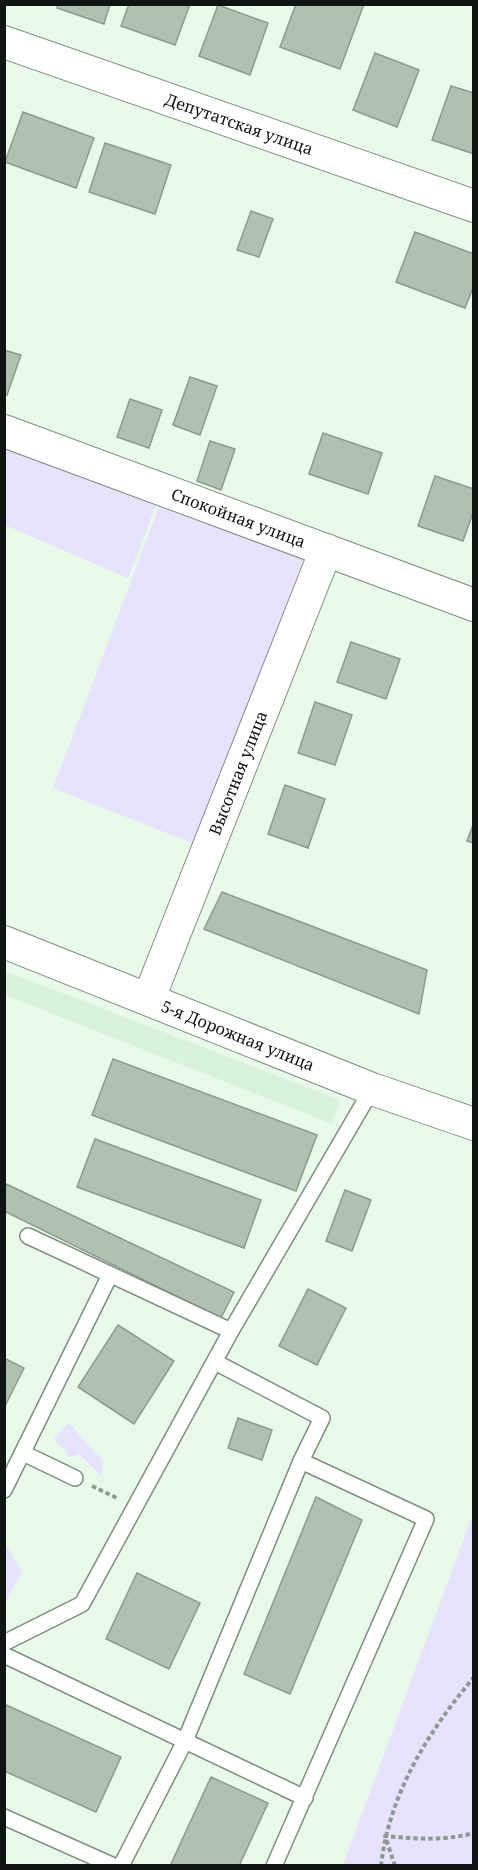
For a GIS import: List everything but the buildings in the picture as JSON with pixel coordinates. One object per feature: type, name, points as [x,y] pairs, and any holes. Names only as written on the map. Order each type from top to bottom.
[{"type":"street","name":"Депутатская улица","points":[[4,42],[474,206]]},
{"type":"street","name":"Спокойная улица","points":[[4,431],[474,605]]},
{"type":"street","name":"Высотная улица","points":[[149,998],[326,550]]},
{"type":"street","name":"5-я Дорожная улица","points":[[4,942],[372,1089],[474,1124]]},
{"type":"lane","points":[[4,1642],[82,1604],[231,1331],[372,1089]]},
{"type":"lane","points":[[28,1236],[231,1331]]},
{"type":"lane","points":[[4,1490],[110,1275]]},
{"type":"lane","points":[[121,1866],[185,1741],[301,1461],[322,1418],[215,1362]]},
{"type":"lane","points":[[23,1453],[75,1478]]},
{"type":"lane","points":[[274,1866],[426,1519],[301,1461]]},
{"type":"lane","points":[[4,1655],[305,1798]]},
{"type":"lane","points":[[4,1817],[114,1866]]},
{"type":"path","points":[[75,1478],[135,1507]]},
{"type":"path","points":[[381,1866],[385,1836],[395,1801],[422,1750],[454,1701],[474,1677]]},
{"type":"path","points":[[385,1836],[415,1839],[455,1838],[474,1833]]},
{"type":"path","points":[[385,1836],[395,1866]]},
{"type":"shaded area","points":[[4,449],[156,505],[128,578],[5,525]]},
{"type":"shaded area","points":[[159,507],[303,559],[197,845],[53,788]]},
{"type":"shaded area","points":[[5,971],[340,1100],[332,1124],[5,995]]},
{"type":"shaded area","points":[[69,1423],[103,1461],[102,1477],[79,1454],[70,1457],[54,1439]]},
{"type":"shaded area","points":[[473,1514],[473,1865],[343,1865]]},
{"type":"shaded area","points":[[4,1544],[22,1572],[5,1603]]}]
